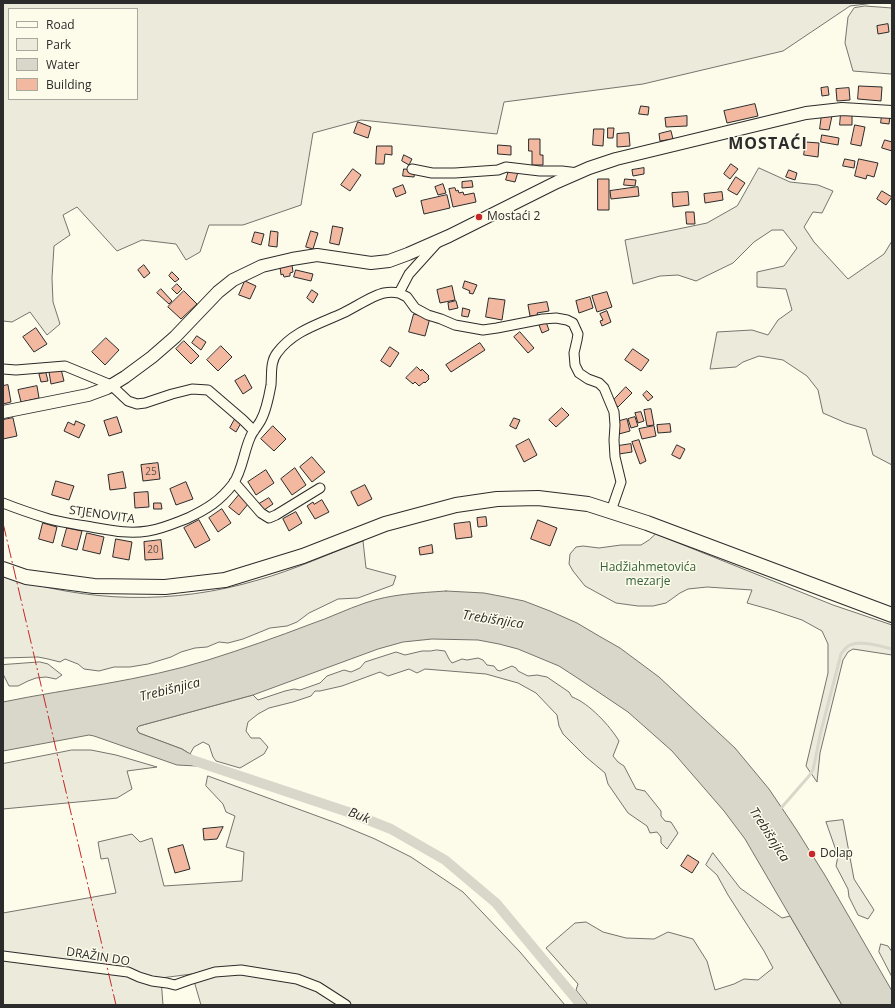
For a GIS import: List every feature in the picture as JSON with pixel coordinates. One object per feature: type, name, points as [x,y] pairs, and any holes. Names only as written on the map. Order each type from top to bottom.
[{"type":"main road","points":[[3,568],[26,577],[94,586],[164,587],[225,580],[303,556],[385,524],[456,505],[497,499],[538,498],[588,504],[611,511],[647,523],[892,615]]},
{"type":"street","points":[[3,412],[88,395],[111,385],[125,377],[152,357],[175,337],[218,292],[233,280],[262,266],[292,258],[317,255],[371,263],[389,261],[438,241],[589,168],[616,159],[806,113],[842,108],[892,112]]},
{"type":"street","points":[[412,169],[432,173],[455,173],[498,170],[506,167],[540,172],[562,171],[578,173]]},
{"type":"street","points":[[438,241],[409,274],[399,293],[407,297],[415,308],[428,315],[454,325],[483,330],[543,319],[556,318],[573,323],[578,334],[574,353],[575,365],[579,374],[599,383],[604,388],[614,412],[615,457],[621,482],[611,511]]},
{"type":"street","name":"STJENOVITA","points":[[3,503],[50,519],[136,533],[160,529],[200,512],[212,505],[234,482],[249,438],[261,420],[271,384],[272,363],[276,354],[285,343],[296,334],[307,328],[349,310],[376,296],[384,293],[399,293]]},
{"type":"street","points":[[3,369],[16,370],[64,366],[111,385],[128,401],[137,404],[146,403],[172,394],[192,390],[208,390],[254,431]]},
{"type":"street","points":[[234,482],[261,513],[269,518],[320,488]]},
{"type":"street","name":"DRAŽIN DO","points":[[3,956],[128,972],[152,981],[175,985],[215,972],[241,970],[297,979],[318,987],[346,1005]]},
{"type":"green space","points":[[3,3],[874,3],[850,6],[783,51],[643,84],[504,102],[497,134],[361,120],[313,133],[301,205],[243,225],[209,225],[200,252],[186,260],[176,244],[142,240],[117,251],[77,207],[63,215],[70,235],[54,246],[52,278],[53,302],[60,324],[47,335],[30,312],[12,322],[3,321]]},
{"type":"green space","points":[[865,6],[892,8],[891,74],[853,71],[845,43],[848,17],[854,8]]},
{"type":"green space","points":[[759,168],[790,182],[818,185],[833,191],[822,213],[813,212],[804,227],[814,242],[848,279],[884,254],[892,241],[892,465],[873,455],[866,429],[846,423],[823,413],[818,390],[807,376],[783,360],[759,356],[743,362],[736,367],[710,369],[717,332],[752,330],[768,335],[778,320],[792,310],[786,289],[757,287],[757,272],[784,266],[797,248],[783,230],[772,230],[754,242],[733,263],[696,281],[678,275],[660,276],[633,284],[625,240],[707,223],[737,206]]},
{"type":"green space","name":"Hadžiahmetovića mezarje","points":[[656,534],[833,605],[892,625],[892,655],[853,649],[848,652],[843,660],[820,753],[817,782],[806,766],[828,673],[828,644],[822,631],[802,620],[747,603],[752,590],[707,587],[688,589],[666,603],[653,606],[638,606],[616,603],[585,586],[569,564],[570,554],[576,547],[583,546],[599,548],[621,545],[641,545]]},
{"type":"green space","points":[[363,541],[366,568],[396,576],[393,585],[358,598],[338,599],[287,626],[270,628],[243,639],[228,643],[219,642],[207,647],[195,648],[148,664],[130,667],[114,667],[99,671],[84,669],[78,664],[65,659],[60,662],[38,657],[3,658],[3,575],[66,591],[98,595],[162,597],[194,594],[226,588],[271,576]]},
{"type":"green space","points":[[422,651],[445,651],[452,663],[462,659],[467,660],[478,658],[483,660],[487,665],[494,666],[500,671],[512,666],[528,676],[537,675],[547,677],[569,692],[572,697],[579,700],[592,710],[605,722],[619,741],[613,756],[624,766],[636,789],[645,791],[661,811],[661,816],[665,821],[671,822],[678,833],[667,849],[661,843],[661,837],[657,832],[650,833],[647,826],[628,813],[608,784],[605,773],[586,757],[563,734],[559,726],[557,715],[536,693],[518,683],[486,674],[425,669],[417,673],[409,669],[388,676],[380,672],[342,686],[315,691],[311,696],[269,708],[248,722],[246,731],[251,738],[260,738],[268,747],[264,754],[240,768],[216,761],[209,745],[203,742],[194,747],[190,754],[182,749],[139,733],[137,730],[139,726],[253,695],[258,700],[285,691],[294,689],[300,690],[320,683],[327,676],[344,670],[351,672],[360,668],[365,662],[396,652],[405,655]]},
{"type":"green space","points":[[40,662],[48,664],[62,675],[56,679],[46,677],[36,678],[18,686],[9,686],[3,674],[3,665]]},
{"type":"green space","points":[[72,750],[91,750],[116,755],[157,767],[127,771],[132,789],[117,798],[3,809],[3,764]]},
{"type":"green space","points":[[208,776],[339,824],[375,839],[411,857],[463,892],[520,952],[565,1005],[201,1005],[192,974],[161,978],[163,1005],[3,1005],[3,913],[116,893],[108,858],[101,859],[98,842],[132,834],[140,842],[152,838],[164,886],[242,881],[244,852],[226,847],[235,816],[226,812],[223,804],[206,786]]},
{"type":"green space","points":[[843,820],[854,879],[874,910],[868,919],[858,915],[849,897],[848,889],[836,866],[838,856],[826,822]]},
{"type":"green space","points":[[713,853],[740,888],[782,918],[790,916],[842,1005],[588,1005],[576,990],[578,984],[546,948],[575,923],[586,922],[603,932],[626,938],[654,939],[668,932],[693,939],[707,961],[715,990],[744,979],[758,980],[773,968],[717,875],[706,865]]},
{"type":"green space","points":[[881,944],[888,946],[892,952],[892,977],[879,952]]},
{"type":"water","name":"Trebišnjica","points":[[446,591],[484,593],[505,597],[524,601],[550,611],[577,623],[620,648],[659,677],[735,748],[769,789],[826,877],[892,991],[892,1005],[842,1005],[745,839],[724,811],[672,751],[628,712],[579,679],[559,666],[518,649],[478,640],[432,639],[403,642],[378,649],[253,695],[139,726],[137,728],[139,733],[182,749],[190,754],[199,761],[197,766],[177,765],[89,735],[3,751],[3,702],[132,679],[183,667],[260,643],[318,622],[358,605],[375,600],[405,594]]},
{"type":"building","points":[[888,24],[889,32],[878,34],[877,26]]},
{"type":"building","points":[[859,86],[882,87],[881,101],[858,99]]},
{"type":"building","points":[[828,87],[829,95],[822,96],[821,88]]},
{"type":"building","points":[[849,88],[850,100],[837,101],[836,89]]},
{"type":"building","points":[[755,104],[758,116],[727,123],[724,111]]},
{"type":"building","points":[[641,106],[649,107],[648,115],[639,114]]},
{"type":"building","points":[[841,113],[852,114],[852,125],[840,125]]},
{"type":"building","points":[[822,114],[832,116],[829,130],[820,129]]},
{"type":"building","points":[[882,115],[890,116],[889,124],[881,123]]},
{"type":"building","points":[[687,116],[687,126],[666,127],[665,118]]},
{"type":"building","points":[[358,122],[371,127],[368,138],[354,133]]},
{"type":"building","points":[[855,125],[865,127],[861,146],[851,144]]},
{"type":"building","points":[[608,128],[614,128],[613,138],[608,138]]},
{"type":"building","points":[[594,129],[604,129],[603,146],[593,145]]},
{"type":"building","points":[[671,131],[673,139],[660,141],[659,134]]},
{"type":"building","points":[[629,133],[630,146],[617,147],[617,134]]},
{"type":"building","points":[[822,135],[839,138],[838,145],[821,142]]},
{"type":"building","points":[[529,139],[540,139],[540,155],[543,155],[543,165],[532,165],[532,151],[529,151]]},
{"type":"building","points":[[885,140],[892,142],[892,151],[882,148]]},
{"type":"building","points":[[806,142],[819,143],[818,157],[804,155]]},
{"type":"building","points":[[498,145],[511,146],[511,155],[498,154]]},
{"type":"building","points":[[377,146],[392,146],[392,155],[385,154],[384,164],[376,164]]},
{"type":"building","points":[[404,155],[412,159],[409,165],[402,161]]},
{"type":"building","points":[[845,159],[855,161],[854,168],[843,166]]},
{"type":"building","points":[[859,159],[878,163],[874,177],[867,175],[866,179],[855,176]]},
{"type":"building","points":[[731,164],[738,169],[730,179],[724,174]]},
{"type":"building","points":[[644,168],[644,174],[633,176],[632,170]]},
{"type":"building","points":[[353,169],[361,175],[350,191],[341,185]]},
{"type":"building","points":[[404,169],[415,170],[414,177],[403,176]]},
{"type":"building","points":[[509,170],[518,172],[515,182],[506,180]]},
{"type":"building","points":[[789,170],[797,173],[795,180],[786,177]]},
{"type":"building","points":[[736,177],[745,183],[737,195],[728,190]]},
{"type":"building","points":[[598,179],[609,179],[609,210],[598,210]]},
{"type":"building","points":[[625,179],[636,180],[635,186],[624,185]]},
{"type":"building","points":[[472,181],[473,187],[462,188],[462,182]]},
{"type":"building","points":[[443,184],[446,193],[438,195],[435,187]]},
{"type":"building","points":[[403,185],[406,193],[396,197],[393,189]]},
{"type":"building","points":[[638,187],[639,196],[611,199],[610,191]]},
{"type":"building","points":[[455,188],[459,193],[463,192],[464,195],[474,193],[476,202],[453,207],[449,189]]},
{"type":"building","points":[[882,191],[892,197],[886,205],[877,199]]},
{"type":"building","points":[[688,192],[689,205],[673,207],[672,193]]},
{"type":"building","points":[[722,192],[723,200],[705,203],[704,194]]},
{"type":"building","points":[[447,195],[450,208],[424,214],[421,201]]},
{"type":"building","points":[[686,212],[694,212],[695,224],[687,224]]},
{"type":"building","points":[[333,226],[343,228],[339,245],[330,243]]},
{"type":"building","points":[[271,231],[278,232],[277,247],[269,246]]},
{"type":"building","points":[[311,231],[318,233],[313,249],[306,247]]},
{"type":"building","points":[[255,232],[264,234],[261,245],[252,242]]},
{"type":"building","points":[[144,265],[150,273],[144,278],[138,270]]},
{"type":"building","points":[[292,265],[293,272],[290,273],[290,276],[284,277],[283,274],[281,275],[280,267]]},
{"type":"building","points":[[296,270],[313,274],[311,281],[294,277]]},
{"type":"building","points":[[172,272],[179,279],[175,282],[169,276]]},
{"type":"building","points":[[245,281],[256,286],[250,299],[239,295]]},
{"type":"building","points":[[465,281],[477,285],[473,294],[469,293],[470,291],[463,288]]},
{"type":"building","points":[[177,284],[182,289],[177,294],[172,289]]},
{"type":"building","points":[[452,286],[455,300],[440,303],[437,290]]},
{"type":"building","points":[[161,289],[172,301],[169,304],[157,293]]},
{"type":"building","points":[[312,290],[318,294],[313,303],[307,298]]},
{"type":"building","points":[[184,291],[197,304],[181,319],[168,307]]},
{"type":"building","points":[[607,292],[612,307],[597,312],[592,296]]},
{"type":"building","points":[[590,297],[593,308],[579,313],[576,301]]},
{"type":"building","points":[[489,298],[505,300],[502,320],[486,317]]},
{"type":"building","points":[[456,301],[458,308],[449,310],[448,303]]},
{"type":"building","points":[[547,302],[549,311],[530,316],[528,305]]},
{"type":"building","points":[[463,308],[470,310],[468,317],[462,316]]},
{"type":"building","points":[[607,311],[611,322],[602,326],[600,321],[603,320],[600,314]]},
{"type":"building","points":[[414,314],[430,318],[425,336],[409,332]]},
{"type":"building","points":[[546,322],[549,330],[542,333],[539,325]]},
{"type":"building","points":[[36,328],[47,344],[34,352],[23,337]]},
{"type":"building","points":[[520,332],[534,348],[528,353],[514,337]]},
{"type":"building","points":[[197,336],[206,342],[201,350],[192,343]]},
{"type":"building","points":[[106,338],[119,350],[105,365],[92,352]]},
{"type":"building","points":[[184,341],[199,356],[191,364],[176,349]]},
{"type":"building","points":[[480,343],[485,350],[451,372],[446,365]]},
{"type":"building","points":[[221,346],[232,357],[218,371],[207,360]]},
{"type":"building","points":[[390,347],[399,353],[390,367],[381,361]]},
{"type":"building","points":[[633,349],[649,360],[641,371],[625,360]]},
{"type":"building","points":[[417,367],[421,371],[422,369],[429,376],[429,379],[425,383],[424,382],[419,386],[415,382],[413,384],[406,378]]},
{"type":"building","points":[[61,369],[64,381],[51,384],[49,372]]},
{"type":"building","points":[[46,373],[48,381],[41,382],[39,374]]},
{"type":"building","points":[[245,375],[252,388],[243,394],[235,381]]},
{"type":"building","points":[[8,385],[11,402],[3,404],[3,386]]},
{"type":"building","points":[[37,386],[39,398],[21,402],[18,390]]},
{"type":"building","points":[[626,387],[632,393],[618,407],[612,402]]},
{"type":"building","points":[[647,391],[653,397],[648,401],[643,395]]},
{"type":"building","points":[[562,408],[569,415],[556,427],[549,420]]},
{"type":"building","points":[[651,409],[654,425],[647,426],[644,410]]},
{"type":"building","points":[[641,412],[644,421],[638,423],[635,413]]},
{"type":"building","points":[[117,417],[122,432],[109,436],[104,421]]},
{"type":"building","points":[[635,417],[638,426],[631,428],[628,419]]},
{"type":"building","points":[[13,418],[17,436],[3,439],[3,420]]},
{"type":"building","points":[[514,418],[520,420],[516,429],[510,426]]},
{"type":"building","points":[[235,419],[241,423],[236,432],[230,428]]},
{"type":"building","points":[[627,419],[630,431],[619,434],[616,422]]},
{"type":"building","points":[[76,421],[85,425],[79,438],[64,431],[68,422],[74,425]]},
{"type":"building","points":[[670,424],[671,432],[658,433],[657,425]]},
{"type":"building","points":[[273,426],[286,439],[274,451],[261,439]]},
{"type":"building","points":[[654,426],[656,436],[642,439],[639,429]]},
{"type":"building","points":[[529,439],[537,455],[524,462],[516,446]]},
{"type":"building","points":[[639,440],[646,461],[640,464],[632,442]]},
{"type":"building","points":[[631,444],[632,452],[619,454],[618,446]]},
{"type":"building","points":[[677,445],[685,449],[680,459],[672,455]]},
{"type":"building","points":[[312,457],[325,472],[312,482],[300,467]]},
{"type":"building","points":[[158,463],[160,479],[143,481],[141,465]]},
{"type":"building","points":[[295,468],[306,485],[292,495],[281,479]]},
{"type":"building","points":[[266,470],[274,483],[256,495],[248,482]]},
{"type":"building","points":[[123,472],[126,488],[110,490],[108,475]]},
{"type":"building","points":[[56,481],[74,486],[69,500],[52,495]]},
{"type":"building","points":[[186,482],[193,499],[176,505],[170,489]]},
{"type":"building","points":[[365,485],[372,499],[358,506],[351,492]]},
{"type":"building","points":[[148,492],[149,507],[135,508],[134,493]]},
{"type":"building","points":[[239,495],[249,503],[239,515],[229,507]]},
{"type":"building","points":[[269,498],[273,504],[264,510],[259,504]]},
{"type":"building","points":[[322,500],[329,512],[315,519],[307,506],[313,502],[314,504]]},
{"type":"building","points":[[154,503],[161,503],[162,509],[154,509]]},
{"type":"building","points":[[222,509],[231,523],[218,532],[209,518]]},
{"type":"building","points":[[296,512],[302,523],[289,531],[283,519]]},
{"type":"building","points":[[486,517],[487,526],[478,527],[477,518]]},
{"type":"building","points":[[199,520],[210,540],[195,548],[184,528]]},
{"type":"building","points":[[538,520],[557,528],[550,546],[531,539]]},
{"type":"building","points":[[470,522],[472,537],[456,539],[454,524]]},
{"type":"building","points":[[43,523],[57,527],[53,543],[39,539]]},
{"type":"building","points":[[67,528],[82,531],[77,550],[62,546]]},
{"type":"building","points":[[87,533],[104,537],[100,554],[83,550]]},
{"type":"building","points":[[116,539],[132,542],[129,560],[113,557]]},
{"type":"building","points":[[161,540],[163,559],[145,560],[144,542]]},
{"type":"building","points":[[432,545],[433,553],[420,555],[419,548]]},
{"type":"building","points":[[223,827],[217,839],[204,840],[203,829]]},
{"type":"building","points":[[183,845],[190,869],[175,873],[168,849]]},
{"type":"building","points":[[688,855],[699,862],[692,873],[681,866]]},
{"type":"waterway","points":[[780,809],[813,770],[821,731],[841,654],[849,646],[859,643],[892,649]]},
{"type":"waterway","name":"Buk","points":[[186,758],[348,812],[391,829],[445,860],[496,903],[581,1005]]},
{"type":"power","points":[[3,523],[116,1005]]},
{"type":"place","name":"Mostaći 2","points":[[479,217]]},
{"type":"place","name":"Dolap","points":[[812,854]]},
{"type":"district","name":"MOSTAĆI","points":[[768,144]]}]
